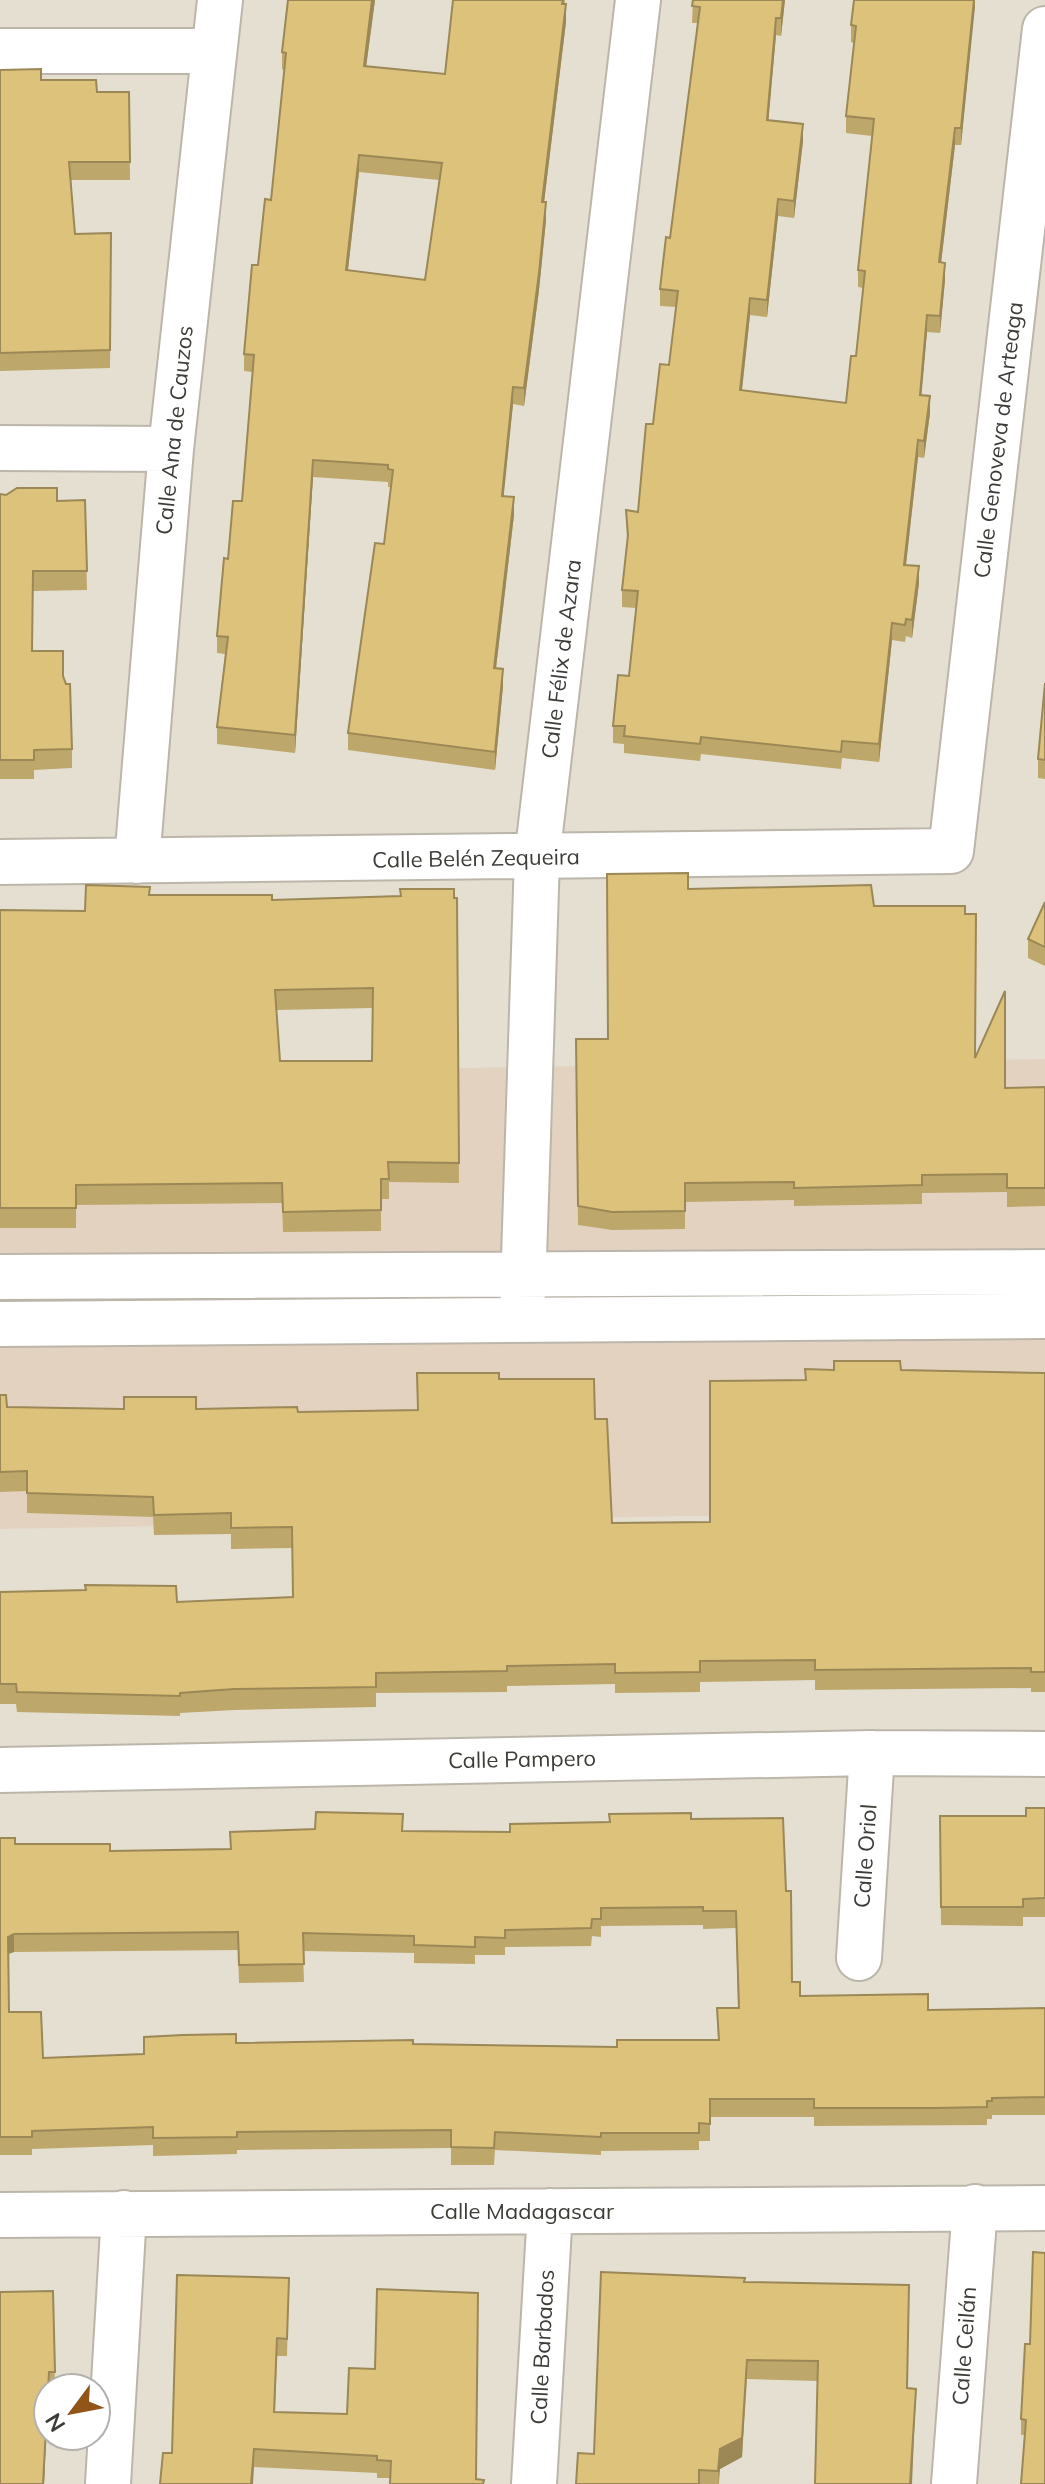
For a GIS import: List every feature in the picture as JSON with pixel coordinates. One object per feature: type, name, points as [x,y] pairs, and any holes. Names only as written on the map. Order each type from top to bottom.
[{"type":"street","name":"Calle Ana de Cauzos","points":[[137,861],[171,449],[220,0]]},
{"type":"street","name":"Calle Félix de Azara","points":[[522,1320],[537,858],[638,0]]},
{"type":"street","name":"Calle Genoveva de Arteaga","points":[[951,851],[1045,29]]},
{"type":"street","points":[[0,51],[214,51]]},
{"type":"street","points":[[0,448],[171,449]]},
{"type":"street","name":"Calle Belén Zequeira","points":[[0,862],[951,851]]},
{"type":"street","points":[[0,1277],[1045,1272]]},
{"type":"street","points":[[0,1324],[1045,1316]]},
{"type":"street","name":"Calle Pampero","points":[[0,1770],[872,1753],[1045,1754]]},
{"type":"street","name":"Calle Oriol","points":[[859,1958],[872,1753]]},
{"type":"street","name":"Calle Ceilán","points":[[954,2484],[975,2207]]},
{"type":"street","name":"Calle Madagascar","points":[[0,2215],[1045,2208]]},
{"type":"street","name":"Calle Barbados","points":[[534,2484],[550,2211]]},
{"type":"street","points":[[108,2484],[124,2213]]},
{"type":"shaded area","points":[[1045,1059],[1045,1519],[687,1516],[0,1529],[0,1075]]},
{"type":"building","points":[[288,0],[372,0],[364,66],[445,74],[453,0],[563,0],[562,4],[566,4],[542,202],[546,202],[539,273],[524,388],[513,387],[502,496],[514,497],[494,668],[503,669],[495,752],[348,733],[375,543],[384,544],[393,470],[388,469],[388,465],[313,460],[295,735],[217,727],[228,637],[217,636],[224,558],[228,559],[233,501],[242,501],[254,355],[244,354],[252,265],[258,265],[265,199],[271,200],[286,53],[282,52]],"holes":[[[359,155],[442,163],[425,280],[346,270]]]},
{"type":"building","points":[[693,0],[783,0],[781,18],[776,18],[767,120],[803,124],[794,201],[778,199],[767,300],[750,298],[740,390],[846,403],[851,356],[856,356],[865,271],[858,270],[874,119],[846,116],[856,26],[851,25],[854,0],[974,0],[961,128],[955,128],[939,262],[945,263],[940,316],[927,315],[920,395],[930,396],[924,441],[918,440],[904,565],[919,566],[912,620],[906,619],[905,625],[892,623],[879,744],[842,741],[841,752],[701,737],[700,744],[624,736],[625,726],[613,726],[618,675],[629,676],[638,591],[622,590],[628,535],[626,510],[638,512],[646,424],[653,424],[660,364],[669,365],[678,291],[660,289],[666,237],[670,238],[700,7],[692,6]]},
{"type":"building","points":[[41,69],[41,80],[96,80],[97,92],[129,92],[130,162],[69,162],[75,234],[111,233],[110,350],[0,353],[0,70]]},
{"type":"building","points":[[17,488],[57,488],[57,501],[85,500],[87,571],[33,571],[32,651],[63,651],[63,676],[66,684],[70,684],[72,749],[34,750],[34,760],[0,760],[0,494],[6,495]]},
{"type":"building","points":[[1045,683],[1045,760],[1038,759]]},
{"type":"building","points":[[688,873],[688,889],[871,885],[874,906],[965,906],[965,914],[976,914],[975,1058],[1005,991],[1005,1088],[1045,1087],[1045,1188],[1007,1188],[1007,1174],[922,1175],[922,1185],[794,1188],[794,1182],[685,1183],[685,1211],[612,1212],[578,1206],[576,1039],[608,1039],[607,874]]},
{"type":"building","points":[[86,885],[150,887],[149,895],[272,895],[272,900],[401,896],[400,889],[454,889],[454,898],[457,898],[459,1163],[388,1162],[389,1179],[381,1179],[381,1210],[283,1212],[282,1183],[76,1185],[76,1208],[0,1208],[0,910],[85,911]],"holes":[[[373,988],[372,1061],[280,1061],[275,990]]]},
{"type":"building","points":[[1045,902],[1045,947],[1028,939]]},
{"type":"building","points":[[834,1361],[900,1361],[901,1370],[1045,1373],[1045,1672],[1031,1672],[1031,1668],[815,1670],[815,1660],[700,1661],[700,1672],[615,1673],[615,1664],[507,1666],[507,1671],[376,1673],[376,1687],[234,1689],[180,1693],[180,1696],[17,1692],[16,1684],[0,1684],[0,1592],[86,1590],[85,1585],[176,1586],[177,1602],[293,1597],[292,1527],[231,1528],[231,1513],[154,1515],[153,1497],[27,1493],[27,1471],[0,1472],[0,1395],[6,1395],[7,1407],[124,1409],[124,1397],[196,1397],[196,1409],[297,1407],[298,1412],[418,1410],[417,1373],[499,1373],[499,1379],[594,1379],[595,1419],[607,1419],[612,1523],[710,1522],[710,1381],[806,1380],[805,1369],[834,1370]]},
{"type":"building","points":[[1026,1808],[1045,1808],[1045,1898],[1023,1899],[1023,1907],[941,1907],[940,1816],[1026,1816]]},
{"type":"building","points":[[316,1812],[403,1814],[402,1831],[510,1832],[510,1824],[610,1822],[609,1814],[691,1813],[691,1819],[783,1818],[786,1891],[791,1891],[792,1982],[800,1982],[800,1996],[928,1994],[928,2010],[1045,2008],[1045,2097],[992,2098],[992,2101],[987,2101],[987,2107],[935,2108],[814,2108],[814,2099],[710,2099],[710,2124],[699,2123],[699,2133],[601,2133],[601,2137],[495,2132],[494,2148],[451,2147],[451,2130],[237,2132],[237,2137],[153,2138],[153,2127],[32,2131],[32,2137],[0,2137],[0,1838],[15,1838],[15,1844],[110,1844],[110,1851],[231,1849],[230,1832],[315,1829]],"holes":[[[703,1907],[703,1911],[736,1911],[739,2008],[717,2008],[719,2040],[617,2040],[617,2047],[413,2044],[413,2040],[236,2043],[236,2034],[183,2035],[144,2037],[144,2054],[43,2058],[41,2012],[9,2012],[8,1937],[14,1934],[238,1932],[239,1965],[304,1964],[303,1933],[414,1936],[414,1945],[475,1947],[475,1937],[505,1938],[505,1930],[591,1928],[592,1919],[601,1919],[601,1908]]]},
{"type":"building","points":[[1033,2252],[1045,2253],[1045,2484],[1021,2484],[1026,2420],[1021,2419],[1025,2344],[1030,2344]]},
{"type":"building","points":[[601,2272],[745,2278],[744,2282],[909,2285],[907,2388],[916,2389],[910,2484],[815,2484],[818,2361],[747,2360],[742,2438],[720,2449],[718,2471],[699,2470],[699,2484],[576,2484],[578,2453],[594,2454]]},
{"type":"building","points":[[177,2275],[289,2278],[287,2339],[277,2338],[274,2412],[347,2414],[349,2368],[375,2369],[377,2289],[478,2293],[476,2479],[484,2480],[483,2484],[390,2484],[391,2461],[377,2460],[377,2456],[254,2449],[251,2484],[160,2484],[163,2453],[172,2453]]},
{"type":"building","points":[[53,2291],[55,2372],[32,2372],[32,2452],[45,2452],[43,2484],[0,2484],[0,2292]]}]
